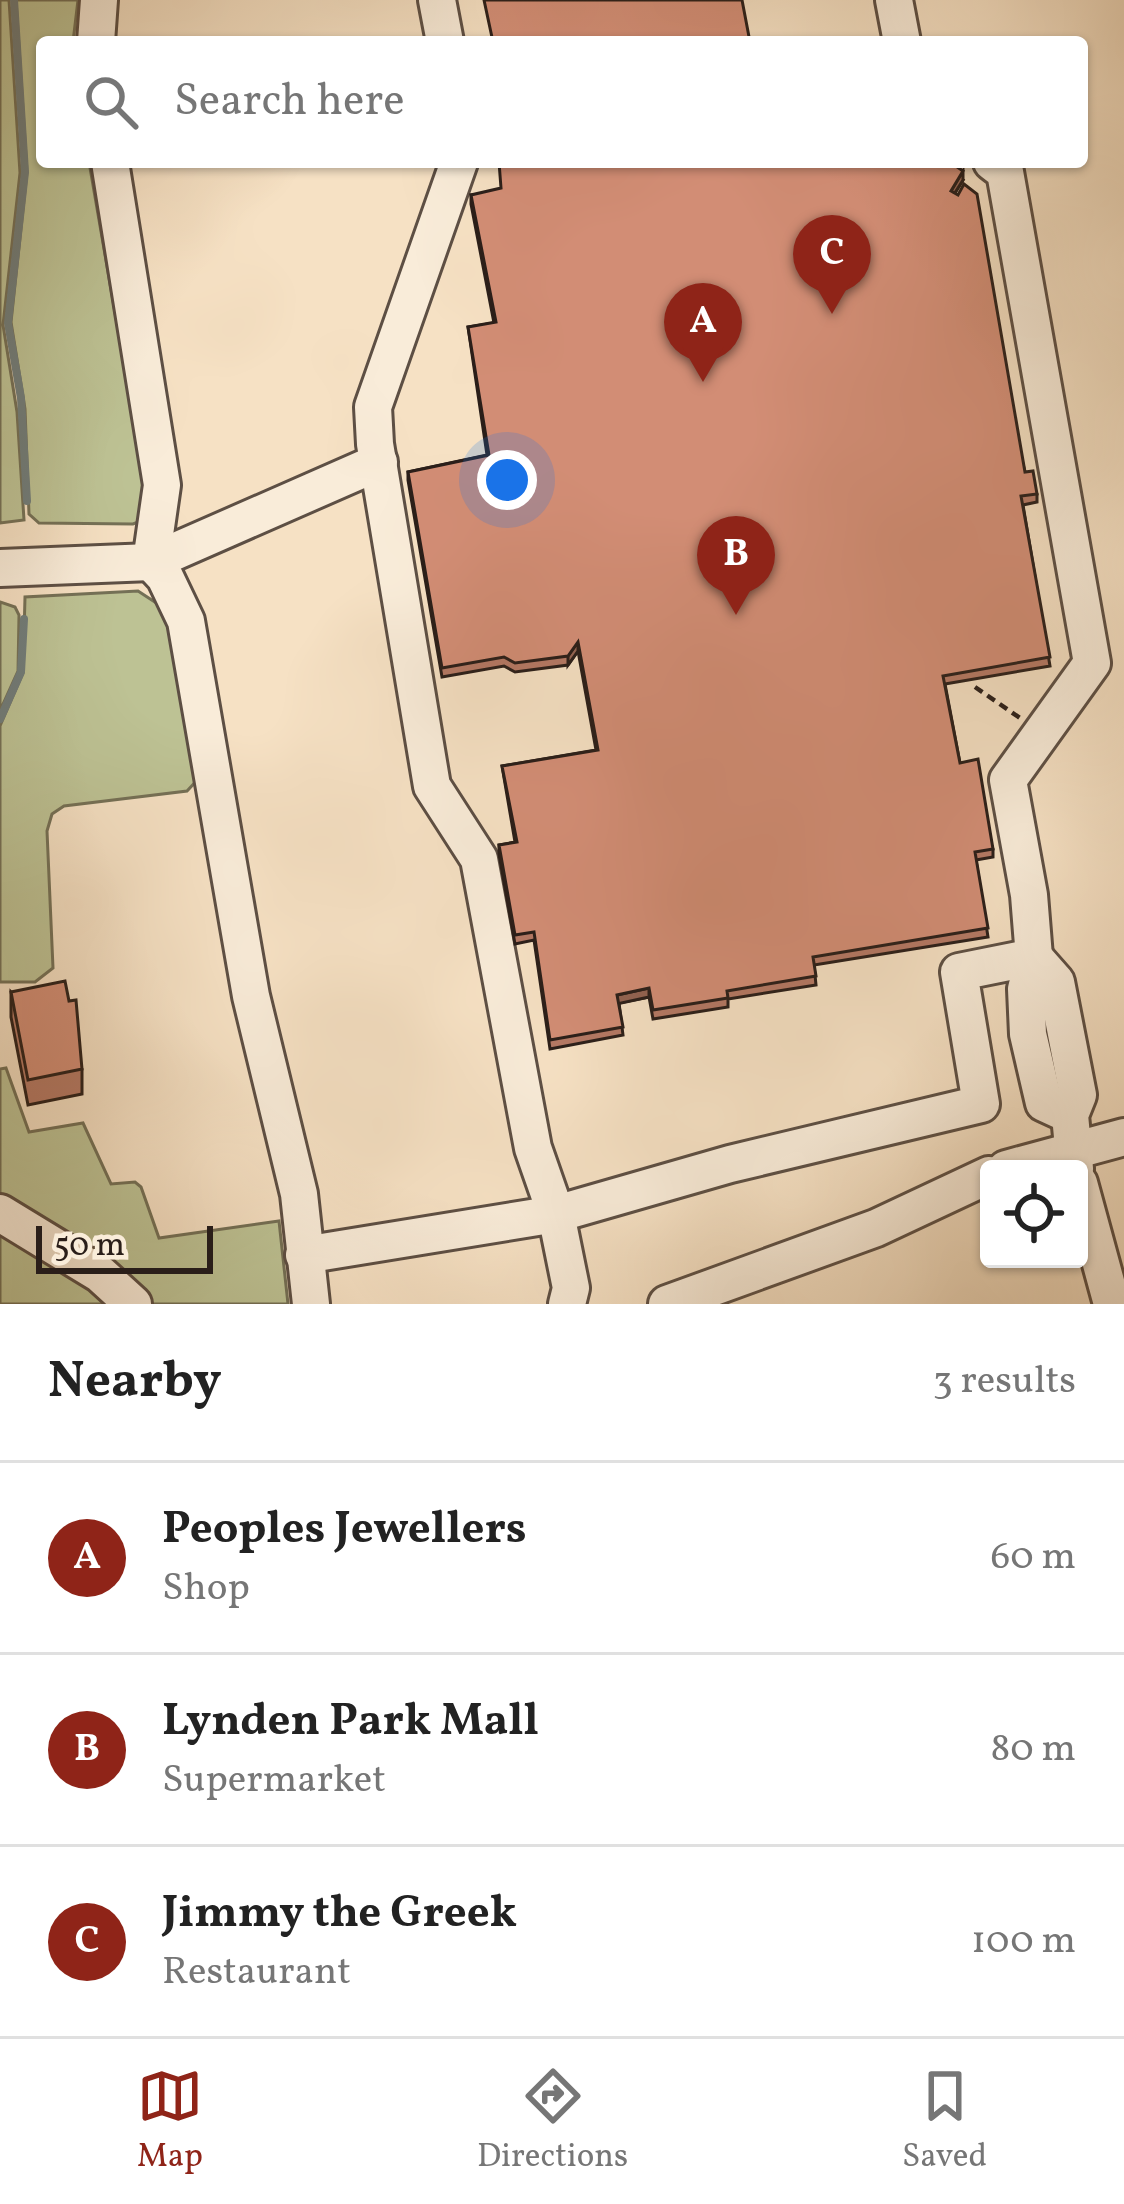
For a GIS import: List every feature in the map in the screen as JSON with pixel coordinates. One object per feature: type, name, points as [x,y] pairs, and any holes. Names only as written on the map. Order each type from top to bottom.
[{"type":"street","points":[[96,36],[99,0]]},
{"type":"street","points":[[437,0],[445,36]]},
{"type":"street","points":[[895,0],[901,36]]},
{"type":"street","points":[[111,168],[162,485],[152,562],[165,577],[186,621],[251,996],[298,1194],[311,1304]]},
{"type":"street","points":[[457,168],[374,407],[379,462],[432,786],[479,860],[533,1148],[556,1214],[576,1299]]},
{"type":"street","points":[[999,168],[1004,172],[1092,663],[1008,780],[1034,957],[1026,989],[1028,1034],[1044,1103],[1070,1114],[1074,1160]]},
{"type":"street","points":[[0,568],[152,562],[379,462]]},
{"type":"street","points":[[304,1255],[556,1214],[730,1164],[981,1104],[959,972],[1034,957]]},
{"type":"street","points":[[1088,1161],[1124,1137]]},
{"type":"street","points":[[667,1304],[876,1228],[980,1179]]},
{"type":"street","points":[[0,1213],[100,1274],[133,1304]]},
{"type":"street","points":[[1088,1216],[1112,1304]]},
{"type":"path","points":[[975,687],[1041,734]]},
{"type":"green space","points":[[0,0],[9,0],[20,173],[3,325],[17,412],[24,520],[0,523]]},
{"type":"green space","points":[[16,0],[78,0],[74,36],[36,36],[36,168],[90,168],[146,492],[141,521],[133,524],[39,523],[29,514],[25,409],[11,322],[27,172]]},
{"type":"green space","points":[[138,591],[167,610],[200,777],[187,791],[64,806],[52,814],[47,831],[53,968],[35,982],[0,982],[0,726],[23,673],[25,597]]},
{"type":"green space","points":[[0,602],[15,607],[19,615],[18,671],[0,711]]},
{"type":"green space","points":[[6,1068],[29,1132],[83,1123],[111,1184],[135,1182],[141,1187],[159,1238],[279,1221],[288,1304],[135,1304],[0,1210],[0,1069]]},
{"type":"green space","points":[[0,1217],[128,1304],[0,1304]]},
{"type":"building","points":[[484,0],[742,0],[749,36],[492,36]]},
{"type":"building","points":[[499,168],[963,171],[951,191],[958,195],[964,184],[977,194],[1025,472],[1033,471],[1037,494],[1021,496],[1050,657],[943,676],[960,763],[978,759],[993,849],[975,852],[988,928],[813,957],[816,976],[727,991],[728,998],[653,1010],[649,988],[617,995],[623,1027],[550,1040],[534,932],[515,935],[499,845],[517,842],[502,766],[598,750],[578,642],[568,656],[515,663],[504,657],[442,668],[408,472],[489,455],[468,327],[496,322],[471,195],[501,188]]},
{"type":"building","points":[[65,981],[69,1001],[76,1000],[82,1069],[28,1080],[11,992]]},
{"type":"waterway","points":[[14,0],[25,172],[8,323],[21,398],[27,501]]},
{"type":"waterway","points":[[0,719],[21,672],[24,619]]},
{"type":"place","name":"Jimmy the Greek","points":[[832,314]]},
{"type":"place","name":"Peoples Jewellers","points":[[703,382]]},
{"type":"place","name":"Lynden Park Mall","points":[[736,615]]}]
